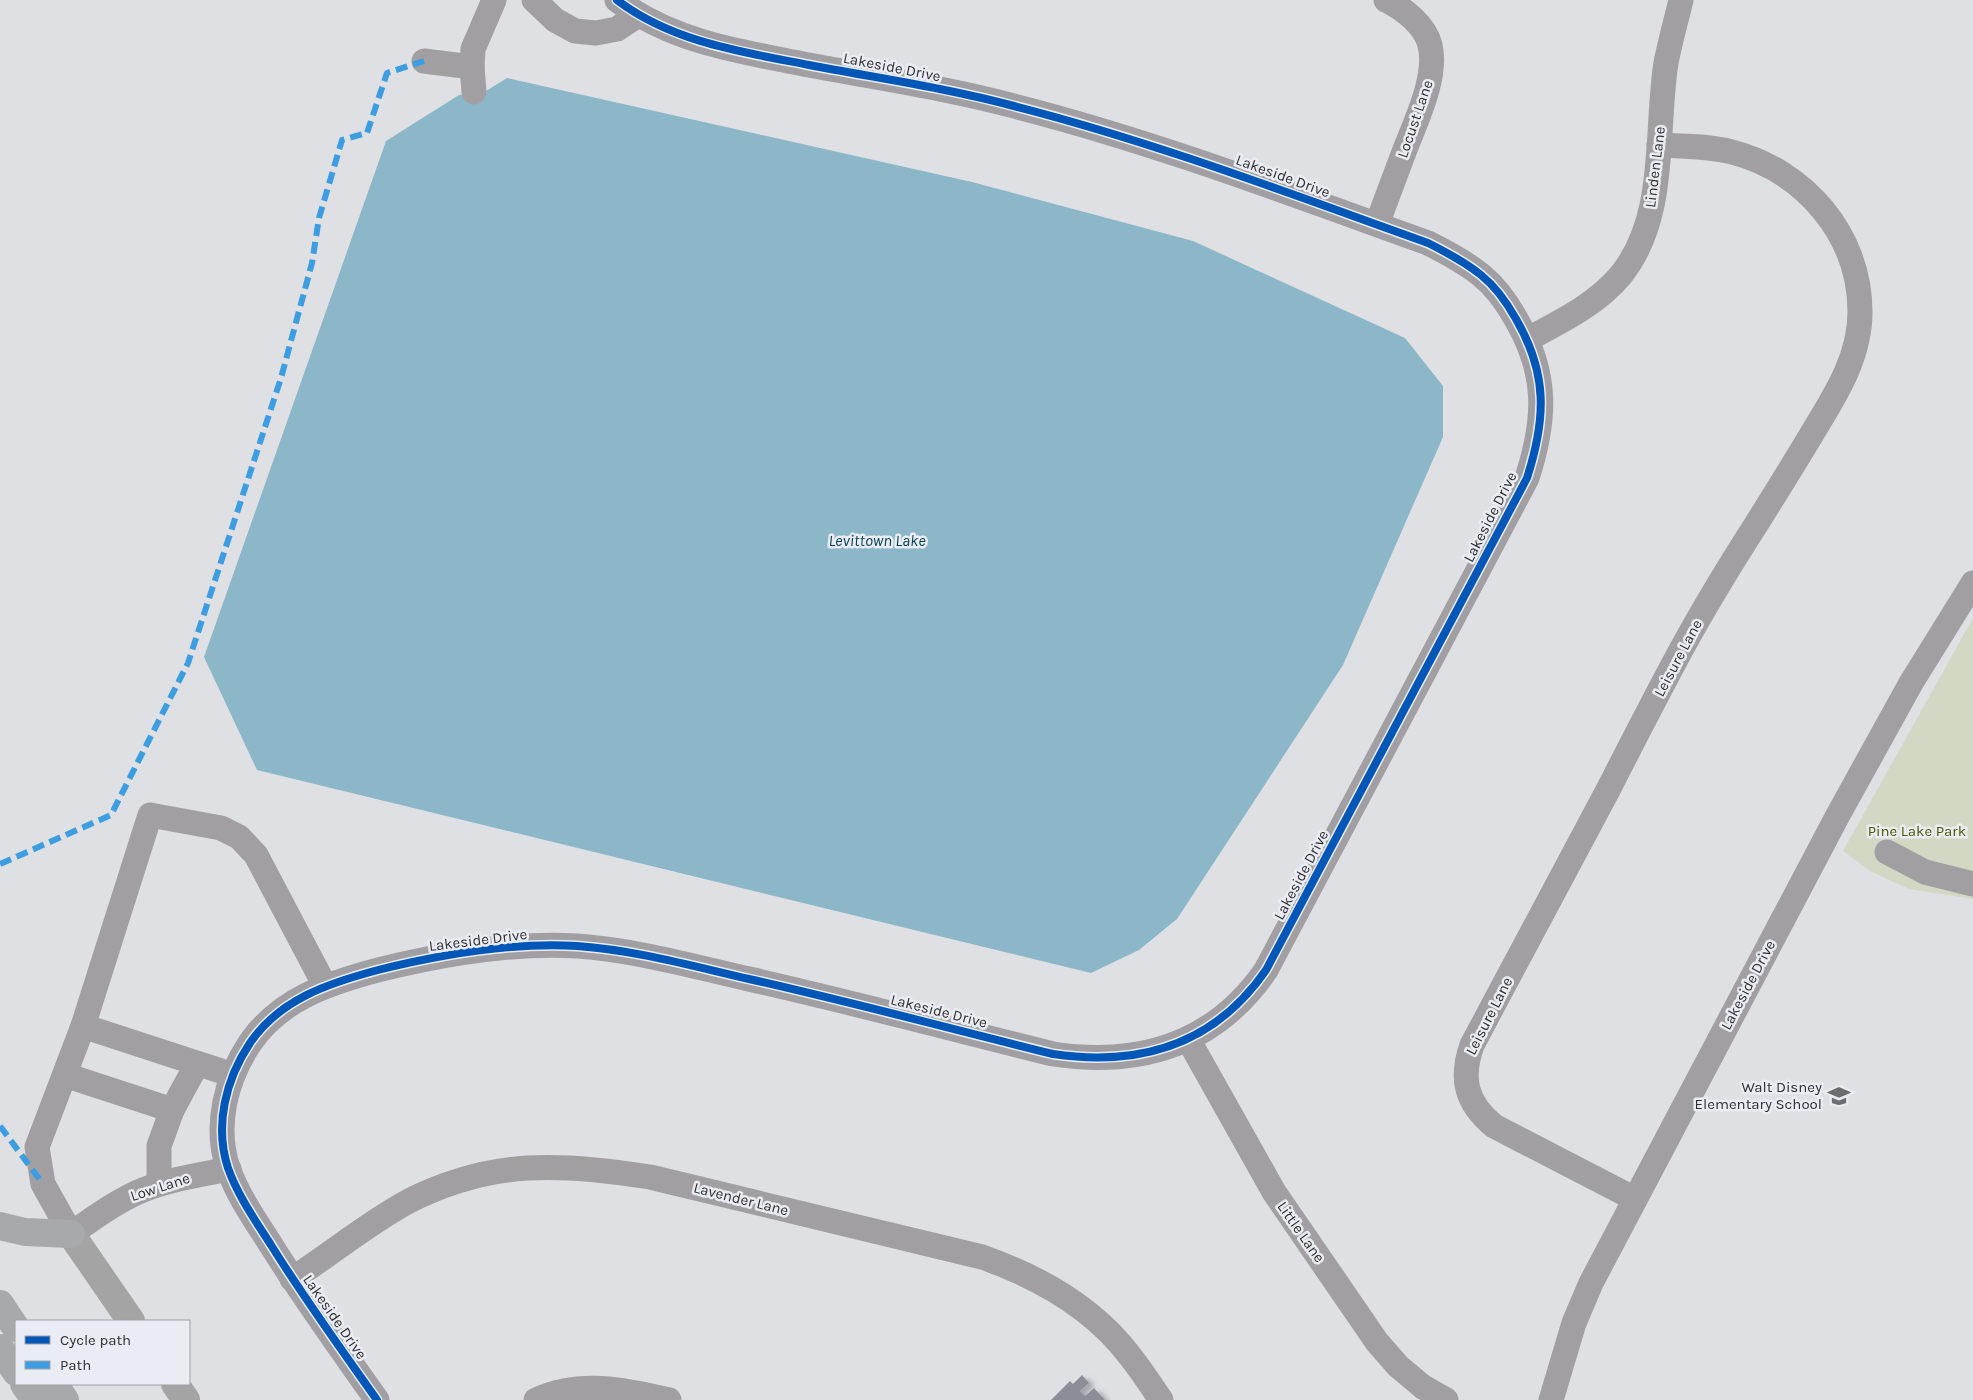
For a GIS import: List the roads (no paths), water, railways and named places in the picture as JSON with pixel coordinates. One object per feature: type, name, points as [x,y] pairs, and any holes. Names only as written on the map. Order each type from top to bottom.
[{"type":"highway","points":[[0,1226],[25,1232],[72,1234]]},
{"type":"highway","points":[[0,1304],[15,1326]]},
{"type":"highway","points":[[0,1348],[15,1370]]},
{"type":"highway","points":[[25,1385],[35,1400]]},
{"type":"highway","points":[[55,1385],[65,1400]]},
{"type":"main road","points":[[72,1234],[130,1320]]},
{"type":"main road","points":[[176,1385],[186,1400]]},
{"type":"street","points":[[474,92],[472,49],[494,0]]},
{"type":"street","points":[[534,0],[555,20],[575,31],[596,33],[617,29],[638,15]]},
{"type":"street","name":"Lakeside Drive","points":[[377,1400],[292,1279],[243,1201],[229,1169],[222,1136],[226,1098],[233,1075],[248,1047],[264,1025],[288,1005],[307,993],[343,979],[393,966],[452,955],[525,947],[574,946],[643,954],[829,997],[1054,1054],[1081,1058],[1109,1058],[1136,1055],[1188,1039],[1213,1024],[1239,1004],[1266,970],[1527,478],[1535,454],[1540,429],[1540,378],[1535,358],[1528,339],[1507,303],[1481,275],[1452,255],[1428,243],[1223,169],[1088,126],[1012,105],[734,50],[689,38],[656,25],[616,0]]},
{"type":"street","name":"Locust Lane","points":[[1377,224],[1417,120],[1431,69],[1431,48],[1428,37],[1414,20],[1386,0]]},
{"type":"street","name":"Linden Lane","points":[[1528,339],[1559,323],[1608,288],[1621,274],[1637,247],[1653,205],[1666,63],[1682,0]]},
{"type":"street","points":[[424,61],[472,67]]},
{"type":"street","name":"Leisure Lane","points":[[1635,1199],[1494,1126],[1482,1116],[1473,1104],[1466,1082],[1467,1060],[1472,1045],[1681,650],[1722,577],[1795,463],[1842,383],[1852,361],[1858,337],[1860,313],[1854,264],[1845,242],[1822,208],[1799,185],[1772,168],[1732,152],[1707,147],[1659,146]]},
{"type":"street","name":"Lakeside Drive","points":[[1551,1400],[1577,1315],[1591,1283],[1838,815],[1911,683],[1973,584]]},
{"type":"street","points":[[72,1234],[43,1184],[37,1147],[83,1026],[150,816],[222,828],[239,837],[256,855],[325,986]]},
{"type":"street","points":[[1887,852],[1924,872],[1973,884]]},
{"type":"street","points":[[83,1026],[233,1075]]},
{"type":"street","name":"Little Lane","points":[[1188,1039],[1274,1192],[1376,1342],[1398,1366],[1423,1387],[1446,1400]]},
{"type":"street","points":[[160,1184],[159,1146],[172,1110],[197,1064]]},
{"type":"street","points":[[65,1075],[172,1110]]},
{"type":"street","name":"Lavender Lane","points":[[292,1279],[379,1220],[408,1202],[433,1190],[468,1178],[504,1170],[534,1166],[596,1168],[660,1179],[982,1258],[1010,1267],[1063,1295],[1087,1312],[1109,1332],[1129,1355],[1161,1400]]},
{"type":"street","name":"Low Lane","points":[[72,1234],[120,1201],[160,1184],[229,1169]]},
{"type":"street","points":[[536,1400],[565,1390],[586,1388],[618,1388],[669,1400]]},
{"type":"water","name":"Levittown Lake","points":[[507,78],[972,182],[1193,241],[1405,338],[1443,386],[1443,437],[1343,665],[1177,919],[1139,950],[1091,973],[257,770],[204,657],[386,141],[459,95],[486,91]]},
{"type":"place","name":"Walt Disney Elementary School","points":[[1839,1096]]},
{"type":"park label","name":"Pine Lake Park","points":[[1917,831]]}]
